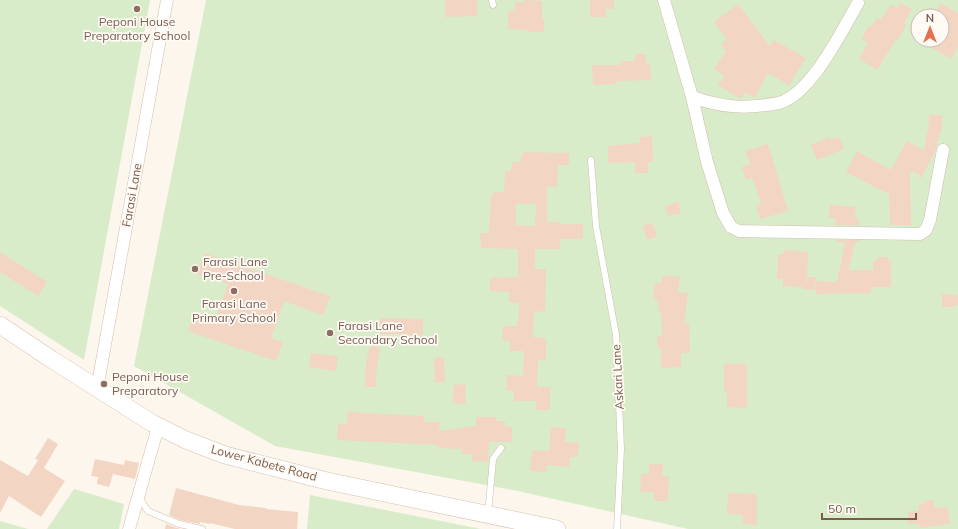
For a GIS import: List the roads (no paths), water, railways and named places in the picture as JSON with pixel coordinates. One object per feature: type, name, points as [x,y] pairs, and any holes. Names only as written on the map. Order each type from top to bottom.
[{"type":"main road","name":"Lower Kabete Road","points":[[0,325],[158,427],[225,455],[341,484],[557,529]]},
{"type":"street","name":"Farasi Lane","points":[[97,389],[167,0]]},
{"type":"street","points":[[664,0],[692,97],[707,162],[723,213],[731,227],[739,231],[920,234],[926,230],[930,220],[943,150]]},
{"type":"street","points":[[692,97],[713,104],[744,108],[765,106],[789,99],[803,88],[817,70],[831,50],[858,3]]},
{"type":"street","points":[[129,529],[158,427]]},
{"type":"lane","name":"Askari Lane","points":[[591,160],[596,226],[616,335],[621,449],[617,529]]},
{"type":"lane","points":[[488,514],[493,459],[501,448]]},
{"type":"lane","points":[[138,496],[148,511],[179,524],[202,529]]},
{"type":"place","name":"Peponi House Preparatory School","points":[[137,9]]},
{"type":"place","name":"Farasi Lane Pre-School","points":[[195,269]]},
{"type":"place","name":"Farasi Lane Primary School","points":[[234,291]]},
{"type":"place","name":"Farasi Lane Secondary School","points":[[330,333]]},
{"type":"place","name":"Peponi House Preparatory","points":[[104,384]]}]
